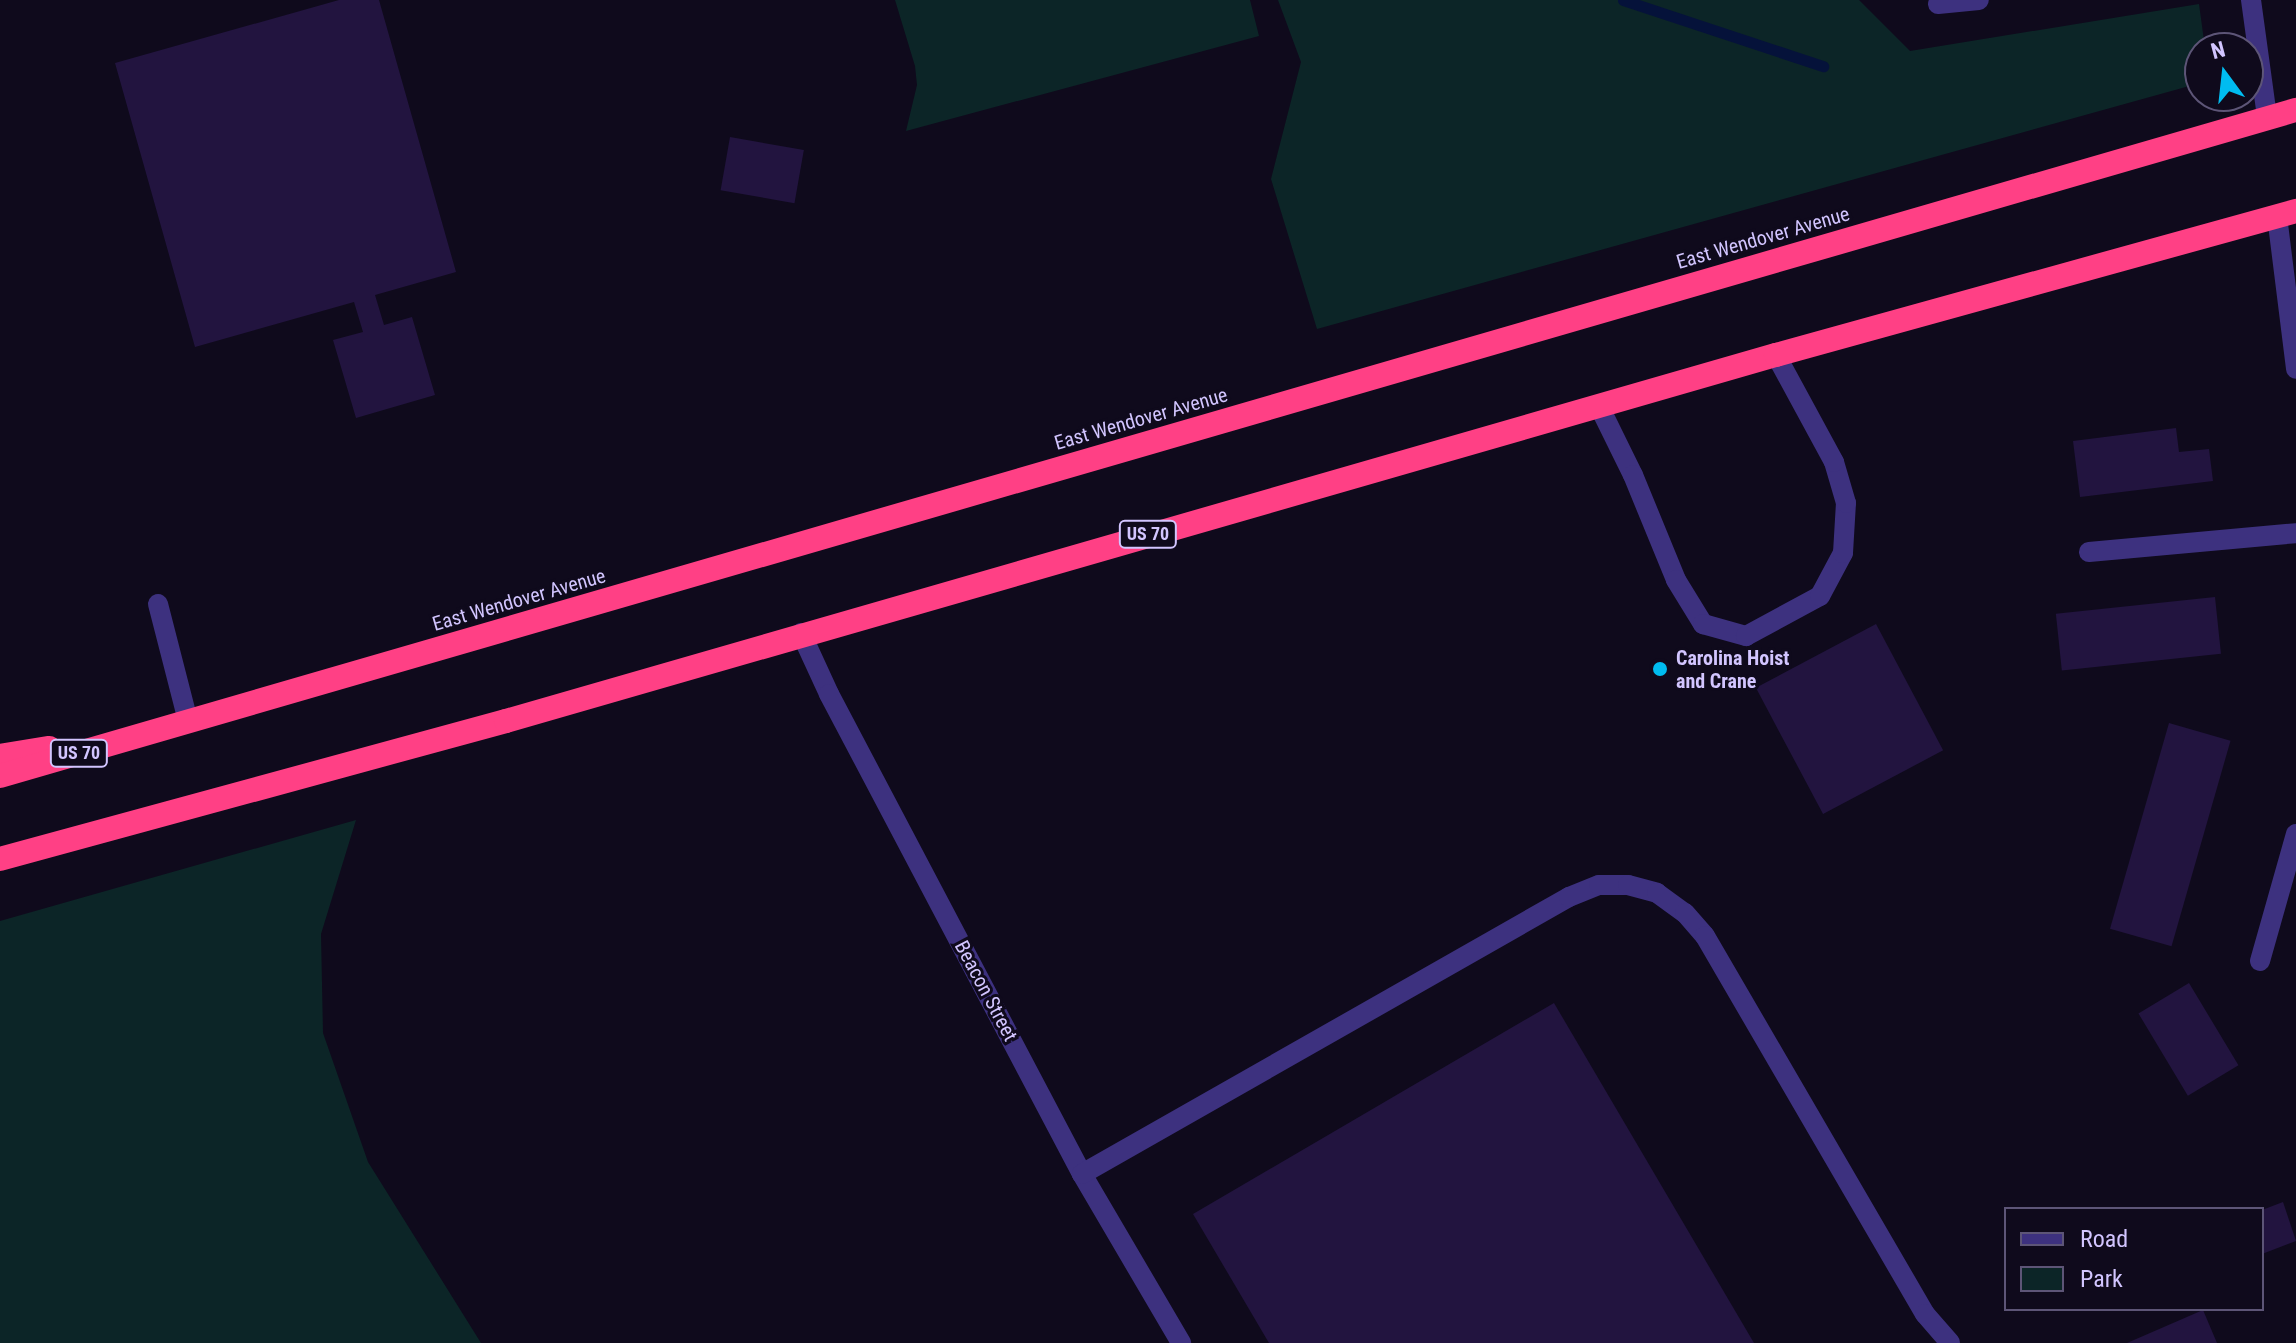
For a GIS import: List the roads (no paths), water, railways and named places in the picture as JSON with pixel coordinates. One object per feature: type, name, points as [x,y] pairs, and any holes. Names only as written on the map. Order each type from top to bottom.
[{"type":"highway","name":"East Wendover Avenue","points":[[0,776],[2296,110]]},
{"type":"highway","name":"US 70","points":[[0,859],[506,721],[801,633],[1776,355],[2286,214]]},
{"type":"highway","points":[[0,756],[158,730]]},
{"type":"street","points":[[1938,4],[1979,0]]},
{"type":"street","points":[[2251,0],[2267,117]]},
{"type":"street","points":[[2286,214],[2296,369]]},
{"type":"street","points":[[1599,406],[1633,475],[1676,580],[1703,624],[1746,636],[1820,596],[1843,553],[1846,503],[1834,462],[1776,355]]},
{"type":"street","points":[[2089,552],[2296,533]]},
{"type":"street","points":[[158,604],[188,721]]},
{"type":"street","name":"Beacon Street","points":[[801,633],[829,694],[1082,1174],[1181,1343]]},
{"type":"street","points":[[2260,961],[2296,834]]},
{"type":"street","points":[[1082,1174],[1569,897],[1599,885],[1628,885],[1657,893],[1685,913],[1705,936],[1925,1314],[1950,1343]]},
{"type":"waterway","points":[[1623,0],[1823,66]]},
{"type":"place","name":"Carolina Hoist and Crane","points":[[1660,669]]}]
